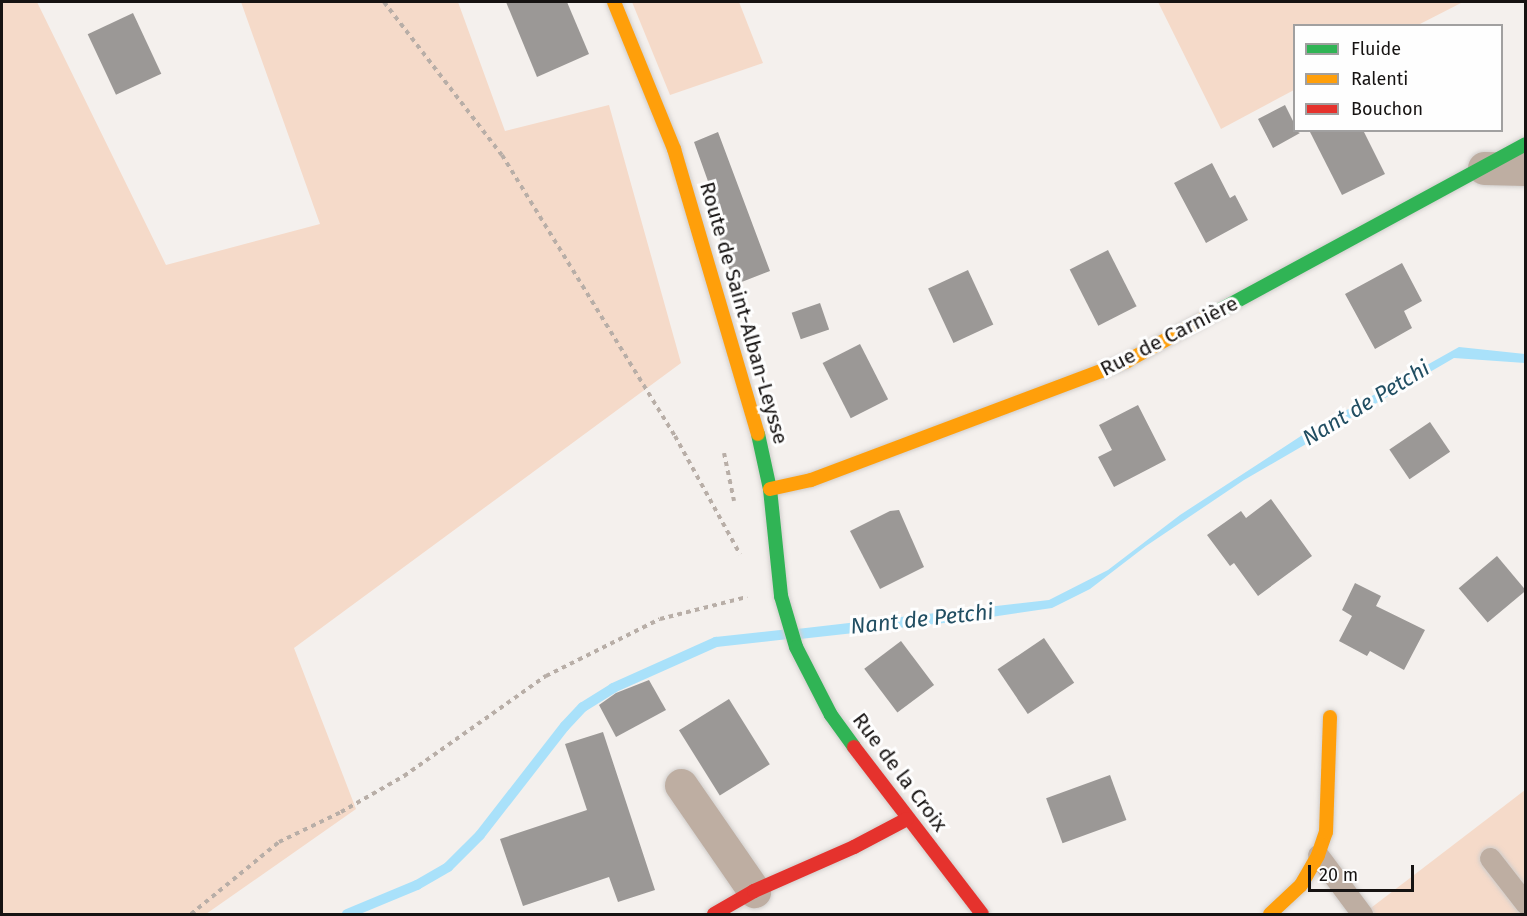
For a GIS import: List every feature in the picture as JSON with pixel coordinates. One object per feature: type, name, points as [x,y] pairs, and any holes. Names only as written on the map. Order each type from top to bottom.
[{"type":"street","name":"Route de Saint-Alban-Leysse","points":[[615,2],[674,149],[762,448],[770,489],[781,596],[796,646]]},
{"type":"street","name":"Rue de Carnière","points":[[770,489],[811,480],[1127,362],[1526,144]]},
{"type":"street","name":"Rue de Carnière","points":[[1484,168],[1526,169]]},
{"type":"street","name":"Rue de la Croix","points":[[796,646],[831,715],[907,819],[982,915]]},
{"type":"street","points":[[1270,915],[1301,885],[1318,855],[1326,832],[1330,717]]},
{"type":"street","points":[[681,785],[753,891]]},
{"type":"street","points":[[714,915],[753,891],[854,848],[907,819]]},
{"type":"lane","points":[[1318,855],[1362,915]]},
{"type":"lane","points":[[1490,858],[1526,904]]},
{"type":"path","points":[[384,2],[502,155],[675,436],[746,565]]},
{"type":"path","points":[[191,915],[279,842],[341,812],[404,776],[546,676],[660,619],[742,597],[781,596]]},
{"type":"shaded area","points":[[2,2],[37,2],[166,265],[320,224],[241,2],[458,2],[505,131],[609,105],[681,363],[294,648],[356,809],[206,914],[2,914]]},
{"type":"shaded area","points":[[632,2],[739,2],[763,63],[670,95]]},
{"type":"shaded area","points":[[1158,2],[1463,2],[1420,24],[1293,24],[1293,91],[1221,129]]},
{"type":"shaded area","points":[[1525,790],[1525,914],[1363,914]]},
{"type":"water","points":[[1459,347],[1525,354],[1525,363],[1454,358],[1244,480],[1146,546],[1090,589],[1052,608],[971,620],[800,639],[797,629],[1049,600],[1108,570],[1180,515],[1304,434]]},
{"type":"building","points":[[506,2],[567,2],[589,54],[537,77]]},
{"type":"building","points":[[133,13],[161,74],[116,95],[88,34]]},
{"type":"building","points":[[1285,105],[1293,121],[1293,132],[1300,133],[1273,148],[1258,119]]},
{"type":"building","points":[[718,132],[770,271],[734,285],[709,203],[715,201],[694,142]]},
{"type":"building","points":[[1310,132],[1364,132],[1385,174],[1342,195]]},
{"type":"building","points":[[1212,163],[1230,198],[1235,195],[1248,220],[1206,243],[1174,183]]},
{"type":"building","points":[[1108,250],[1137,306],[1098,326],[1070,270]]},
{"type":"building","points":[[1402,263],[1422,301],[1404,311],[1412,328],[1375,349],[1345,294]]},
{"type":"building","points":[[968,270],[993,324],[953,343],[928,289]]},
{"type":"building","points":[[820,303],[829,329],[801,339],[792,313]]},
{"type":"building","points":[[860,344],[888,399],[851,418],[823,363]]},
{"type":"building","points":[[1138,405],[1166,460],[1114,487],[1098,457],[1112,450],[1099,425]]},
{"type":"building","points":[[1430,422],[1450,452],[1410,479],[1389,449]]},
{"type":"building","points":[[1271,499],[1312,556],[1258,596],[1234,563],[1230,566],[1207,535],[1241,511],[1246,518]]},
{"type":"building","points":[[899,510],[924,567],[880,589],[850,531],[890,511]]},
{"type":"building","points":[[1497,556],[1526,590],[1488,623],[1459,588]]},
{"type":"building","points":[[1355,583],[1381,596],[1376,606],[1425,630],[1404,670],[1370,651],[1367,656],[1339,641],[1352,616],[1342,610]]},
{"type":"building","points":[[1044,638],[1074,683],[1028,714],[998,669]]},
{"type":"building","points":[[901,641],[934,685],[897,713],[864,669]]},
{"type":"building","points":[[649,680],[666,710],[616,737],[599,705],[616,693]]},
{"type":"building","points":[[729,699],[770,764],[720,796],[679,730]]},
{"type":"building","points":[[603,732],[655,890],[618,902],[609,877],[523,906],[500,839],[587,810],[565,744]]},
{"type":"building","points":[[1110,775],[1126,820],[1063,843],[1046,798]]},
{"type":"waterway","name":"Nant de Petchi","points":[[347,914],[417,885],[448,867],[480,835],[565,726],[583,707],[613,688],[716,642],[788,634]]},
{"type":"traffic: fast","points":[[1211,315],[1526,144]]},
{"type":"traffic: fast","points":[[758,434],[770,489],[781,596],[796,647],[831,715],[854,747]]},
{"type":"traffic: slow","points":[[614,2],[674,149],[758,434]]},
{"type":"traffic: slow","points":[[770,489],[811,480],[1127,361],[1211,315]]},
{"type":"traffic: slow","points":[[1270,914],[1301,885],[1318,855],[1326,832],[1330,717]]},
{"type":"traffic: jam","points":[[854,747],[982,914]]},
{"type":"traffic: jam","points":[[714,914],[754,891],[854,847],[907,819]]}]
